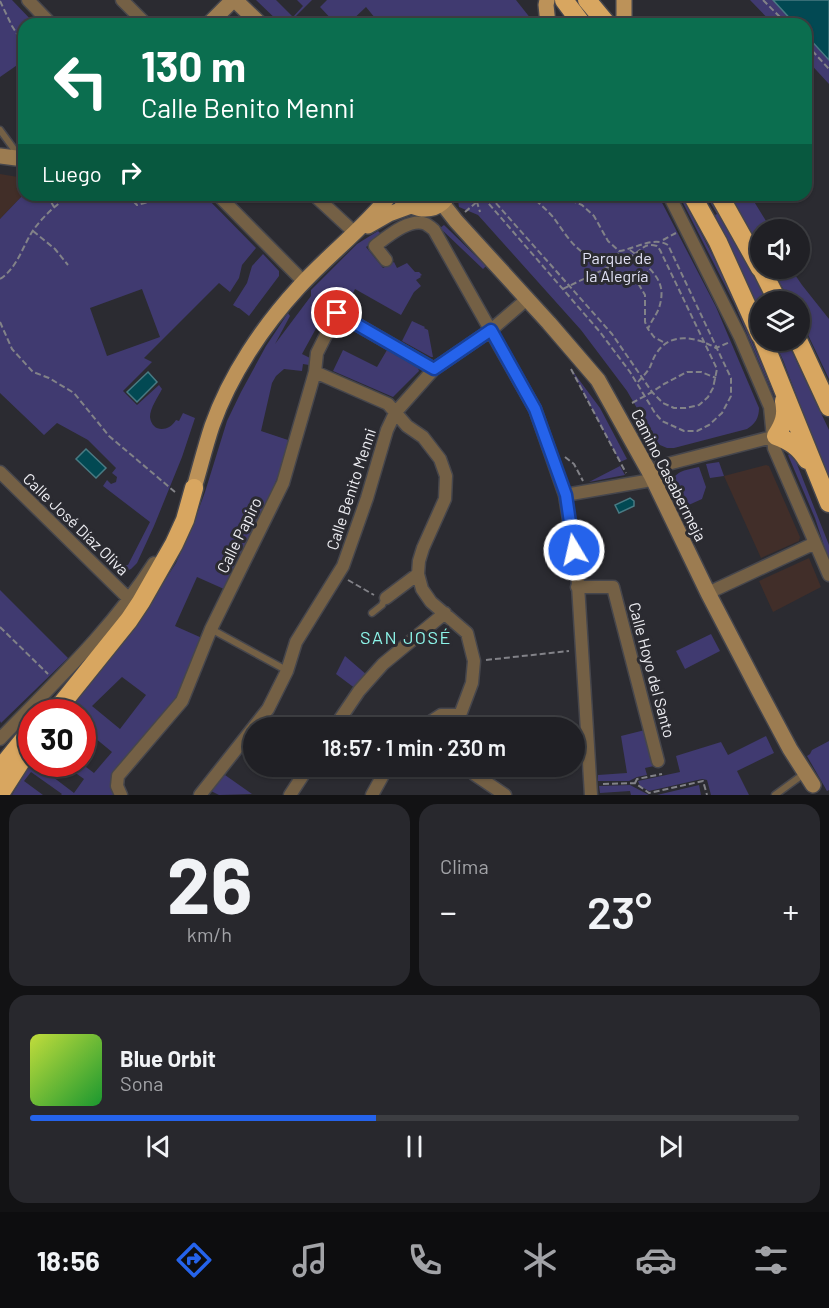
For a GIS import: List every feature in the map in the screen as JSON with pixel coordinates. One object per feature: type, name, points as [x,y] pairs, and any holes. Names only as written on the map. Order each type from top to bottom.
[{"type":"highway","points":[[564,0],[578,18]]},
{"type":"highway","points":[[587,0],[602,18]]},
{"type":"highway","points":[[695,201],[750,313]]},
{"type":"highway","points":[[722,201],[750,249]]},
{"type":"highway","points":[[768,351],[829,503]]},
{"type":"highway","points":[[803,351],[827,404]]},
{"type":"highway","points":[[778,376],[785,409],[784,424],[775,436],[794,444],[801,450],[822,484]]},
{"type":"highway","points":[[55,699],[135,600],[174,544],[194,488]]},
{"type":"highway","points":[[65,699],[129,620],[135,600]]},
{"type":"highway","points":[[0,769],[18,746]]},
{"type":"highway","points":[[0,794],[18,766]]},
{"type":"main road","points":[[624,0],[624,18]]},
{"type":"main road","points":[[216,18],[238,1],[251,18]]},
{"type":"main road","points":[[545,2],[547,18]]},
{"type":"main road","points":[[0,156],[18,158]]},
{"type":"main road","points":[[194,488],[213,425],[238,370],[256,341],[281,308],[321,263],[355,233],[385,201]]},
{"type":"main road","points":[[403,201],[411,207]]},
{"type":"main road","points":[[355,233],[389,214],[411,207],[425,209],[435,207],[442,201]]},
{"type":"main road","name":"Camino Casabermeja","points":[[446,201],[456,221],[598,380],[651,475],[758,689],[790,749],[813,784]]},
{"type":"street","points":[[28,0],[45,18]]},
{"type":"street","points":[[122,0],[140,18]]},
{"type":"street","points":[[224,201],[304,282]]},
{"type":"street","points":[[320,201],[355,233]]},
{"type":"street","points":[[672,201],[740,337],[770,407],[775,436],[774,448],[829,574]]},
{"type":"street","points":[[386,261],[375,246],[399,229],[425,223],[434,230],[535,409],[566,495],[577,569],[594,790]]},
{"type":"street","name":"Calle Benito Menni","points":[[200,795],[268,709],[287,670],[297,642],[343,566],[368,498],[387,430],[395,413],[434,369],[491,330],[527,299]]},
{"type":"street","name":"Calle Papiro","points":[[121,795],[117,786],[118,776],[182,701],[211,629],[283,483],[315,372],[316,353],[337,313],[434,369]]},
{"type":"street","points":[[315,372],[388,404],[407,426],[423,437],[440,459],[446,476],[445,499],[423,548],[418,574],[422,589],[431,602],[467,633],[474,661],[472,683],[461,717]]},
{"type":"street","points":[[566,495],[646,481],[660,466],[775,436]]},
{"type":"street","name":"Calle José Díaz Oliva","points":[[0,472],[135,600]]},
{"type":"street","points":[[708,593],[815,543]]},
{"type":"street","points":[[386,598],[418,574]]},
{"type":"street","name":"Calle Hoyo del Santo","points":[[577,587],[613,587],[658,761]]},
{"type":"street","points":[[0,739],[112,621],[135,600]]},
{"type":"street","points":[[341,717],[359,691],[383,664],[445,613]]},
{"type":"street","points":[[290,795],[302,777]]},
{"type":"street","points":[[372,795],[382,777]]},
{"type":"street","points":[[478,777],[505,795]]},
{"type":"lane","points":[[0,130],[18,153]]},
{"type":"lane","points":[[372,613],[382,605],[386,598]]},
{"type":"lane","points":[[211,629],[287,670]]},
{"type":"lane","points":[[775,795],[813,784]]},
{"type":"path","points":[[763,0],[781,18]]},
{"type":"path","points":[[0,1],[18,36]]},
{"type":"path","points":[[812,51],[829,69]]},
{"type":"path","points":[[50,201],[54,207]]},
{"type":"path","points":[[0,279],[18,260],[33,231],[62,201]]},
{"type":"path","points":[[133,201],[137,205],[152,201]]},
{"type":"path","points":[[488,201],[600,332],[630,372],[662,422],[684,431],[696,431],[709,425],[722,413],[731,396],[731,378],[668,245],[662,241]]},
{"type":"path","points":[[494,201],[612,334],[652,392],[663,403],[674,408],[699,405],[708,397],[713,388],[717,369],[657,246],[643,247],[636,254],[617,260],[587,255],[572,243],[552,216],[536,201]]},
{"type":"path","points":[[572,201],[582,205],[594,216],[608,241],[619,251]]},
{"type":"path","points":[[463,214],[477,202],[480,212]]},
{"type":"path","points":[[33,231],[55,249],[68,264]]},
{"type":"path","points":[[619,251],[662,241],[679,232]]},
{"type":"path","points":[[629,249],[659,279],[662,292],[657,312],[648,329]]},
{"type":"path","points":[[562,290],[606,269],[616,262],[619,251]]},
{"type":"path","points":[[606,269],[629,277],[638,283],[645,295],[645,322],[648,329],[654,337],[665,343]]},
{"type":"path","points":[[638,283],[651,269]]},
{"type":"path","points":[[0,322],[12,349],[33,372],[49,378],[74,393],[109,436],[175,492]]},
{"type":"path","points":[[637,383],[649,369],[656,354],[665,343],[674,339],[690,338],[705,341],[716,348]]},
{"type":"path","points":[[716,348],[732,341]]},
{"type":"path","points":[[566,360],[627,475]]},
{"type":"path","points":[[632,404],[687,372],[701,372],[716,378]]},
{"type":"path","points":[[565,457],[573,464],[585,483]]},
{"type":"path","points":[[352,582],[370,593]]},
{"type":"path","points":[[0,627],[52,678]]},
{"type":"path","points":[[474,661],[572,651]]},
{"type":"path","points":[[594,790],[635,783],[637,779],[662,774]]},
{"type":"path","points":[[635,783],[649,793],[703,781],[707,795]]},
{"type":"shaded area","points":[[0,174],[18,177],[18,200],[0,219]]},
{"type":"shaded area","points":[[769,466],[800,537],[799,541],[761,558],[724,476]]},
{"type":"shaded area","points":[[809,558],[821,587],[773,612],[759,581]]},
{"type":"green space","points":[[0,0],[12,0],[29,18],[18,18],[18,64],[0,77]]},
{"type":"green space","points":[[256,0],[276,0],[293,17],[303,6],[297,0],[312,0],[294,18],[275,18]]},
{"type":"green space","points":[[327,0],[516,0],[530,18],[375,18],[366,7],[354,18],[330,18],[320,7]]},
{"type":"green space","points":[[750,0],[773,0],[790,18],[767,18]]},
{"type":"green space","points":[[812,42],[829,60],[829,84],[812,66]]},
{"type":"green space","points":[[18,200],[210,201],[256,248],[242,265],[239,278],[230,292],[219,283],[144,358],[152,362],[123,391],[137,405],[159,385],[162,389],[150,414],[151,422],[157,428],[169,427],[176,420],[179,421],[183,413],[195,418],[154,526],[137,563],[131,569],[124,572],[104,555],[109,550],[124,565],[128,565],[150,522],[103,486],[107,480],[111,484],[116,482],[117,477],[112,473],[116,468],[88,440],[57,423],[44,435],[0,393],[0,219]],"holes":[[[142,289],[160,337],[107,356],[90,308]]]},
{"type":"green space","name":"Parque de la Alegría","points":[[458,201],[661,201],[716,307],[759,408],[754,423],[747,429],[674,448],[660,445],[627,391],[581,330],[478,215],[459,207]]},
{"type":"green space","points":[[682,201],[684,201],[723,275],[750,341],[734,303]]},
{"type":"green space","points":[[709,201],[713,201],[750,268],[750,279],[756,279],[763,291],[750,291],[715,215],[717,214]]},
{"type":"green space","points":[[733,201],[754,201],[765,219],[750,219],[750,231]]},
{"type":"green space","points":[[444,225],[486,266],[483,269],[440,228]]},
{"type":"green space","points":[[378,231],[382,235],[366,247],[383,268],[394,262],[397,268],[407,263],[415,272],[422,275],[416,280],[421,286],[414,292],[401,315],[355,289],[345,310],[330,303],[302,354],[310,358],[309,365],[303,364],[302,371],[284,369],[276,376],[272,383],[261,431],[288,440],[281,468],[224,589],[197,577],[175,626],[202,638],[177,701],[115,772],[116,795],[61,795],[38,777],[53,777],[74,793],[84,779],[81,777],[96,777],[96,771],[112,752],[96,739],[96,709],[120,729],[146,695],[122,677],[96,702],[96,699],[76,699],[133,629],[176,563],[205,492],[227,421],[241,392],[266,346],[288,313],[290,316],[275,344],[311,296],[311,290],[357,244]]},
{"type":"green space","points":[[263,254],[279,271],[279,276],[249,316],[233,305],[247,283],[252,266]]},
{"type":"green space","points":[[778,279],[798,279],[807,291],[784,291]]},
{"type":"green space","points":[[810,295],[829,319],[829,379],[810,339]]},
{"type":"green space","points":[[412,321],[428,330],[433,357],[402,341]]},
{"type":"green space","points":[[343,350],[377,367],[387,350],[418,368],[419,371],[393,397],[333,371]]},
{"type":"green space","points":[[754,351],[762,365],[777,404]]},
{"type":"green space","points":[[779,351],[792,351],[829,430],[829,482]]},
{"type":"green space","points":[[571,369],[600,408],[627,459],[620,462]]},
{"type":"green space","points":[[791,453],[829,545],[829,561],[815,518],[788,455]]},
{"type":"green space","points":[[719,462],[724,476],[710,478],[706,464]]},
{"type":"green space","points":[[620,466],[625,475],[589,482]]},
{"type":"green space","points":[[699,467],[706,487],[702,499],[682,508],[671,483],[679,473]]},
{"type":"green space","points":[[0,590],[68,658],[26,699],[18,699],[18,707],[1,723]]},
{"type":"green space","points":[[711,634],[720,651],[685,669],[676,651]]},
{"type":"green space","points":[[345,656],[367,675],[356,689],[336,674]]},
{"type":"green space","points":[[645,730],[654,766],[645,768],[647,775],[629,781],[598,781],[598,775],[627,773],[621,736]]},
{"type":"green space","points":[[766,736],[774,753],[737,771],[749,795],[711,795],[707,780],[702,779],[649,791],[640,786],[638,781],[680,772],[676,756],[721,742],[728,755]]},
{"type":"green space","points":[[829,741],[829,790],[827,791],[807,756],[812,750]]},
{"type":"green space","points":[[225,775],[252,794],[219,795],[211,791]]},
{"type":"green space","points":[[22,777],[27,777],[24,781],[43,795],[12,795]]},
{"type":"green space","points":[[630,785],[649,795],[631,795],[630,791],[600,793],[599,786]]},
{"type":"green space","points":[[699,785],[701,795],[657,795]]},
{"type":"water","points":[[773,0],[829,0],[829,60],[812,42],[812,18],[790,18]]},
{"type":"water","points":[[148,372],[157,382],[137,402],[127,392]]},
{"type":"water","points":[[86,449],[106,468],[96,478],[76,459]]},
{"type":"water","points":[[630,498],[634,501],[634,506],[619,513],[615,505]]},
{"type":"district","name":"SAN JOSÉ","points":[[406,638]]},
{"type":"route","points":[[337,313],[434,369],[491,330],[535,409],[566,495],[574,550]]}]
